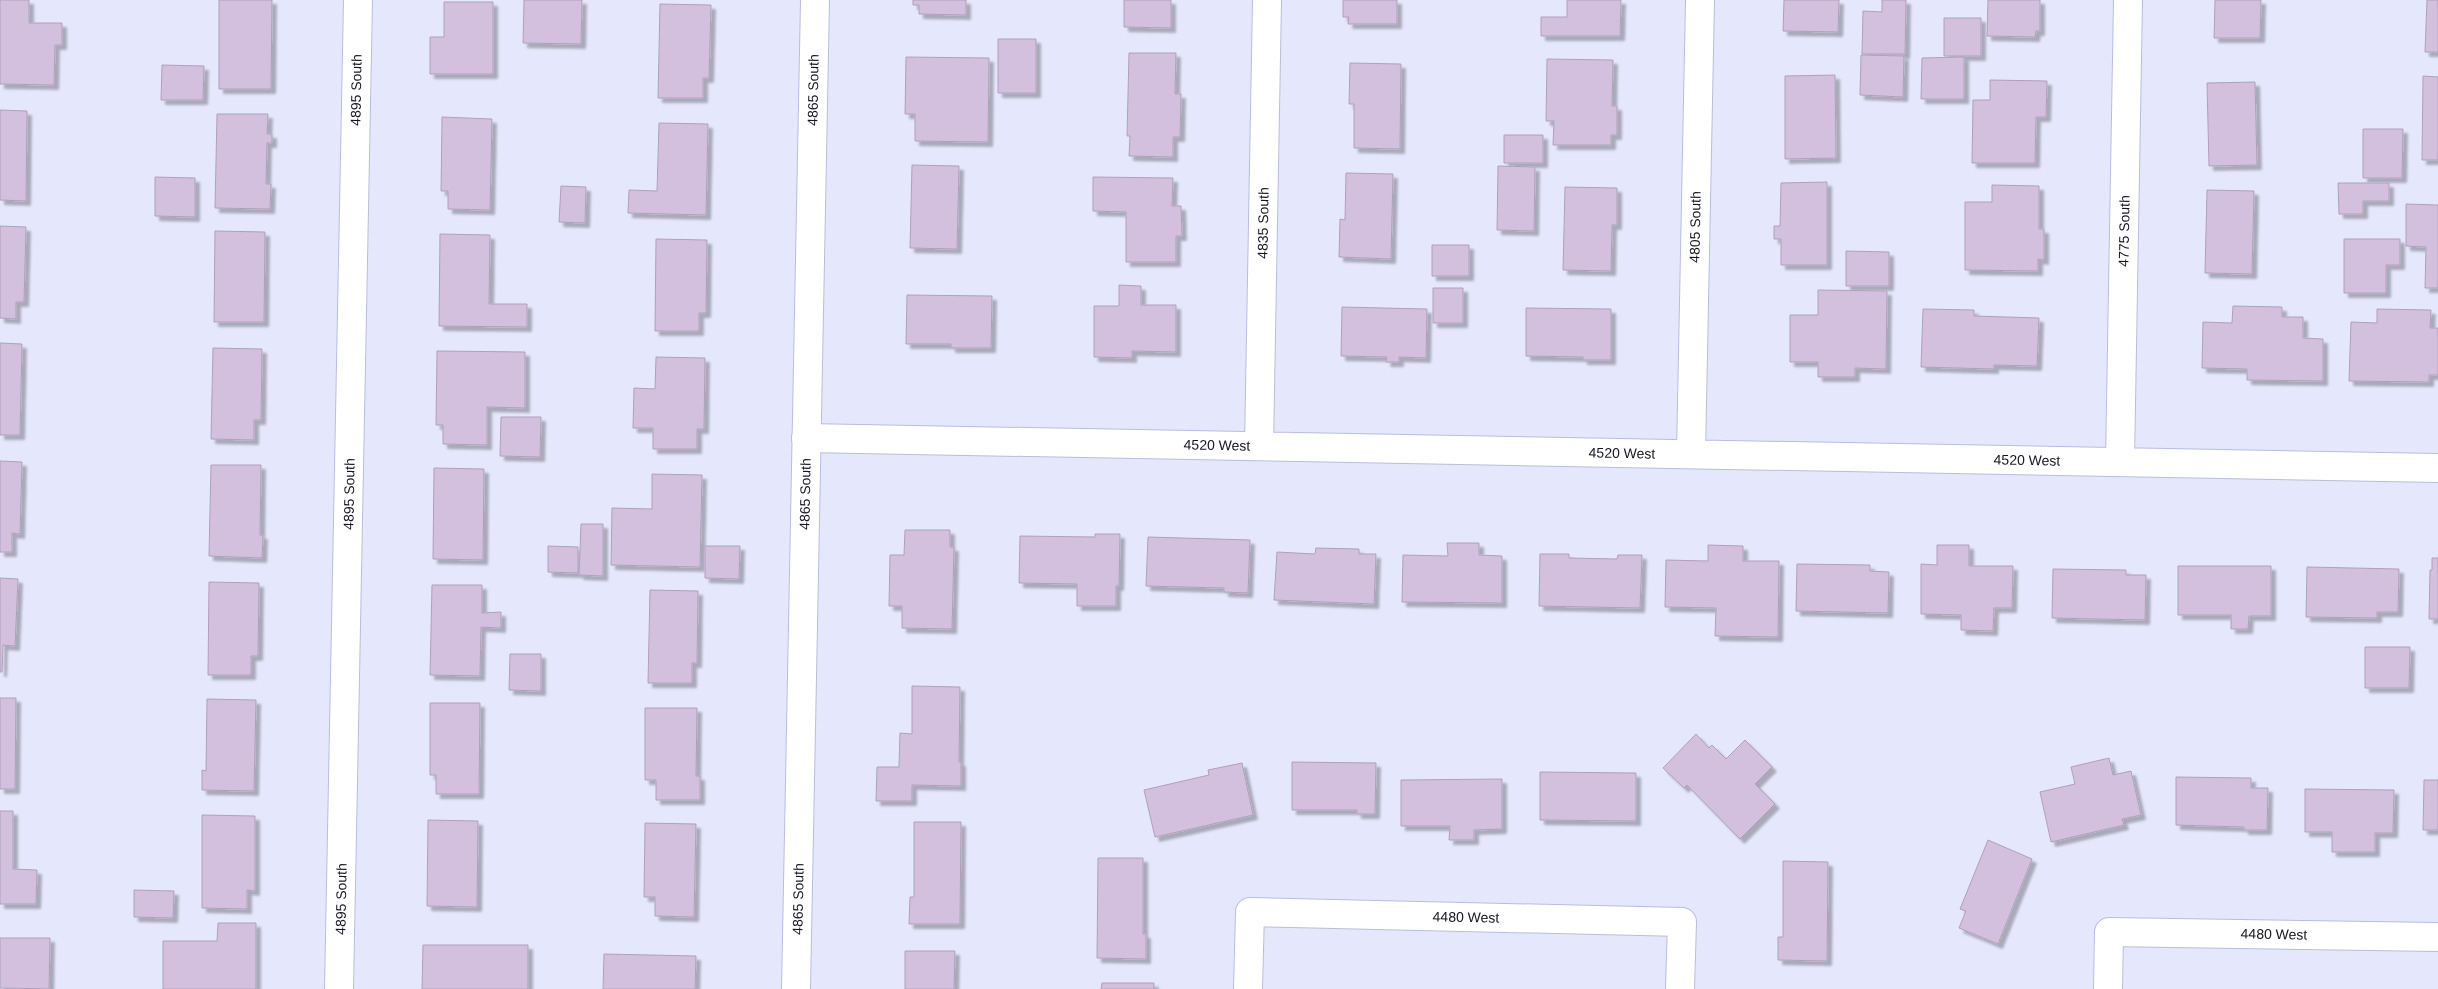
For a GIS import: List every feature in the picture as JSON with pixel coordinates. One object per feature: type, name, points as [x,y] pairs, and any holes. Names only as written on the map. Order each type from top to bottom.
[{"type":"street","name":"4895 South","points":[[339,989],[358,0]]},
{"type":"street","name":"4865 South","points":[[796,989],[815,0]]},
{"type":"street","name":"4835 South","points":[[1259,446],[1268,0]]},
{"type":"street","name":"4805 South","points":[[1690,454],[1700,0]]},
{"type":"street","name":"4775 South","points":[[2120,462],[2128,0]]},
{"type":"street","name":"4520 West","points":[[806,438],[2438,468]]},
{"type":"street","name":"4480 West","points":[[1248,989],[1250,912],[1682,922],[1680,989]]},
{"type":"street","name":"4480 West","points":[[2108,989],[2109,932],[2438,937]]},
{"type":"building","points":[[0,0],[29,0],[29,23],[62,23],[62,45],[55,45],[54,85],[0,84]]},
{"type":"building","points":[[219,0],[272,0],[271,89],[219,89]]},
{"type":"building","points":[[524,0],[582,0],[581,44],[523,43]]},
{"type":"building","points":[[913,0],[966,0],[966,15],[919,14],[919,5],[913,5]]},
{"type":"building","points":[[1124,0],[1171,0],[1171,28],[1124,27]]},
{"type":"building","points":[[1343,0],[1397,0],[1397,24],[1348,24],[1349,17],[1343,17]]},
{"type":"building","points":[[1567,0],[1621,0],[1620,36],[1541,36],[1541,17],[1567,17]]},
{"type":"building","points":[[1784,0],[1839,0],[1838,32],[1783,31]]},
{"type":"building","points":[[1882,0],[1906,0],[1905,54],[1862,54],[1863,11],[1882,12]]},
{"type":"building","points":[[1988,0],[2040,0],[2040,31],[2036,31],[2035,37],[1987,36]]},
{"type":"building","points":[[2215,0],[2261,0],[2260,38],[2214,38]]},
{"type":"building","points":[[2427,0],[2438,0],[2438,52],[2425,52]]},
{"type":"building","points":[[444,2],[493,2],[493,74],[430,74],[430,37],[444,37]]},
{"type":"building","points":[[660,4],[711,5],[709,78],[703,78],[703,98],[658,98]]},
{"type":"building","points":[[1944,18],[1981,18],[1981,56],[1944,56]]},
{"type":"building","points":[[998,39],[1036,39],[1036,93],[998,93]]},
{"type":"building","points":[[1129,53],[1176,53],[1175,94],[1181,94],[1180,137],[1173,137],[1173,157],[1129,156],[1130,136],[1127,136]]},
{"type":"building","points":[[1861,55],[1904,56],[1903,97],[1860,95]]},
{"type":"building","points":[[906,57],[989,58],[988,142],[915,141],[915,114],[905,114]]},
{"type":"building","points":[[1964,57],[1964,99],[1921,99],[1922,58]]},
{"type":"building","points":[[1547,59],[1613,60],[1612,106],[1617,106],[1617,135],[1611,135],[1611,145],[1553,145],[1554,121],[1546,121]]},
{"type":"building","points":[[1350,63],[1401,64],[1400,149],[1354,148],[1354,104],[1349,104]]},
{"type":"building","points":[[162,65],[204,66],[203,100],[161,100]]},
{"type":"building","points":[[1835,75],[1836,158],[1785,159],[1785,76]]},
{"type":"building","points":[[2423,76],[2438,77],[2438,160],[2422,160]]},
{"type":"building","points":[[1990,80],[2047,81],[2046,117],[2036,117],[2035,163],[1972,163],[1973,100],[1990,100]]},
{"type":"building","points":[[2255,82],[2257,165],[2209,166],[2207,83]]},
{"type":"building","points":[[0,110],[27,111],[26,201],[0,200]]},
{"type":"building","points":[[217,114],[268,114],[267,134],[272,134],[272,143],[267,143],[266,184],[271,184],[270,209],[215,208]]},
{"type":"building","points":[[442,117],[492,119],[490,210],[448,209],[448,191],[441,191]]},
{"type":"building","points":[[659,123],[708,124],[706,215],[628,213],[629,190],[657,191]]},
{"type":"building","points":[[2363,129],[2403,129],[2402,178],[2363,178]]},
{"type":"building","points":[[1504,135],[1543,135],[1543,163],[1504,163]]},
{"type":"building","points":[[912,165],[959,166],[957,249],[910,248]]},
{"type":"building","points":[[1498,166],[1535,167],[1534,231],[1497,230]]},
{"type":"building","points":[[1346,173],[1393,174],[1391,259],[1339,257],[1340,219],[1345,220]]},
{"type":"building","points":[[155,177],[195,178],[195,217],[155,216]]},
{"type":"building","points":[[1093,177],[1173,178],[1172,206],[1181,206],[1182,236],[1176,236],[1176,262],[1126,262],[1126,212],[1093,211]]},
{"type":"building","points":[[1827,182],[1827,265],[1781,265],[1781,239],[1774,239],[1774,226],[1780,226],[1781,183]]},
{"type":"building","points":[[2338,183],[2389,183],[2389,201],[2363,201],[2363,214],[2339,214]]},
{"type":"building","points":[[1992,185],[2039,186],[2039,229],[2044,229],[2044,260],[2038,259],[2038,271],[1965,270],[1965,202],[1992,202]]},
{"type":"building","points":[[561,186],[586,187],[585,223],[559,222]]},
{"type":"building","points":[[1565,187],[1617,188],[1617,225],[1612,225],[1611,271],[1563,270]]},
{"type":"building","points":[[2207,190],[2254,191],[2252,274],[2205,273]]},
{"type":"building","points":[[2406,204],[2438,205],[2438,288],[2425,288],[2426,247],[2406,246]]},
{"type":"building","points":[[0,226],[26,227],[24,302],[16,302],[16,319],[0,318]]},
{"type":"building","points":[[215,231],[265,232],[264,322],[214,322]]},
{"type":"building","points":[[440,234],[490,235],[489,304],[527,304],[527,327],[439,326]]},
{"type":"building","points":[[656,239],[707,240],[706,313],[699,313],[699,331],[655,331]]},
{"type":"building","points":[[2344,239],[2400,239],[2400,265],[2386,265],[2386,293],[2344,293]]},
{"type":"building","points":[[1432,245],[1469,245],[1469,276],[1432,276]]},
{"type":"building","points":[[1846,251],[1889,252],[1889,286],[1846,286]]},
{"type":"building","points":[[1119,285],[1141,286],[1141,305],[1176,305],[1176,352],[1132,351],[1132,358],[1094,357],[1094,306],[1119,306]]},
{"type":"building","points":[[1433,288],[1463,288],[1463,323],[1433,323]]},
{"type":"building","points":[[1818,290],[1887,291],[1886,369],[1855,368],[1855,377],[1818,377],[1818,362],[1790,362],[1790,315],[1818,315]]},
{"type":"building","points":[[907,295],[992,296],[991,348],[951,348],[951,344],[906,344]]},
{"type":"building","points":[[2233,306],[2282,307],[2282,317],[2303,317],[2303,338],[2323,339],[2323,381],[2247,380],[2247,369],[2202,368],[2203,322],[2232,323]]},
{"type":"building","points":[[1342,307],[1427,309],[1426,358],[1399,357],[1399,362],[1386,362],[1387,357],[1341,356]]},
{"type":"building","points":[[1526,308],[1611,309],[1611,360],[1583,360],[1583,357],[1526,356]]},
{"type":"building","points":[[1923,309],[1974,310],[1974,316],[2039,318],[2037,366],[1994,365],[1994,369],[1921,367]]},
{"type":"building","points":[[2377,309],[2431,310],[2430,328],[2438,328],[2438,375],[2429,375],[2429,382],[2349,381],[2351,322],[2377,323]]},
{"type":"building","points":[[0,343],[22,344],[20,435],[0,435]]},
{"type":"building","points":[[213,348],[262,349],[261,420],[254,420],[254,440],[211,439]]},
{"type":"building","points":[[437,351],[525,352],[525,408],[487,407],[487,445],[443,444],[443,425],[436,425]]},
{"type":"building","points":[[656,357],[705,358],[704,429],[697,429],[697,449],[653,449],[653,428],[633,428],[634,388],[655,389]]},
{"type":"building","points":[[501,417],[541,417],[540,457],[500,456]]},
{"type":"building","points":[[0,461],[22,462],[20,534],[12,533],[12,552],[0,552]]},
{"type":"building","points":[[211,465],[261,465],[260,535],[263,535],[262,558],[209,556]]},
{"type":"building","points":[[434,468],[484,469],[483,560],[433,559]]},
{"type":"building","points":[[652,474],[702,475],[700,567],[611,565],[612,508],[652,509]]},
{"type":"building","points":[[581,524],[603,524],[603,576],[579,575]]},
{"type":"building","points":[[905,530],[950,530],[950,547],[954,547],[952,629],[902,628],[902,606],[889,606],[890,555],[904,555]]},
{"type":"building","points":[[1095,534],[1120,534],[1119,586],[1116,586],[1116,606],[1077,606],[1077,584],[1019,583],[1020,536],[1095,537]]},
{"type":"building","points":[[1148,537],[1250,540],[1248,593],[1224,592],[1224,588],[1146,586]]},
{"type":"building","points":[[1447,543],[1479,543],[1479,555],[1502,556],[1502,603],[1402,602],[1403,555],[1448,556]]},
{"type":"building","points":[[1708,545],[1743,546],[1743,561],[1779,561],[1778,637],[1715,636],[1716,608],[1665,607],[1666,560],[1708,561]]},
{"type":"building","points":[[1937,545],[1969,545],[1969,566],[2013,566],[2012,608],[1994,608],[1993,631],[1961,630],[1961,615],[1921,614],[1921,564],[1937,565]]},
{"type":"building","points":[[548,546],[578,547],[578,573],[548,572]]},
{"type":"building","points":[[705,546],[740,546],[739,579],[705,578]]},
{"type":"building","points":[[1316,548],[1359,549],[1359,554],[1376,554],[1374,604],[1274,600],[1277,552],[1315,554]]},
{"type":"building","points":[[1540,554],[1569,554],[1569,558],[1617,559],[1618,555],[1642,555],[1640,608],[1539,606]]},
{"type":"building","points":[[2432,558],[2438,558],[2438,619],[2429,619]]},
{"type":"building","points":[[1797,564],[1870,565],[1870,571],[1889,572],[1888,613],[1796,611]]},
{"type":"building","points":[[2178,566],[2271,566],[2271,616],[2249,616],[2248,629],[2231,629],[2231,615],[2178,615]]},
{"type":"building","points":[[2307,567],[2399,569],[2398,612],[2377,612],[2377,618],[2306,617]]},
{"type":"building","points":[[2053,569],[2126,570],[2126,575],[2146,575],[2145,620],[2052,618]]},
{"type":"building","points":[[0,578],[18,579],[15,646],[3,645],[2,672],[0,672]]},
{"type":"building","points":[[209,582],[259,583],[258,656],[251,656],[251,675],[208,675]]},
{"type":"building","points":[[432,585],[482,585],[482,613],[501,612],[501,628],[481,627],[480,676],[430,675]]},
{"type":"building","points":[[650,590],[698,591],[697,663],[692,663],[692,683],[648,683]]},
{"type":"building","points":[[2365,647],[2410,647],[2409,688],[2365,688]]},
{"type":"building","points":[[510,654],[541,654],[541,691],[509,690]]},
{"type":"building","points":[[912,686],[960,687],[959,762],[961,762],[961,786],[912,785],[912,801],[876,801],[877,767],[899,767],[900,733],[912,734]]},
{"type":"building","points":[[0,698],[16,698],[15,789],[0,789]]},
{"type":"building","points":[[207,699],[256,700],[254,791],[202,790],[202,770],[206,771]]},
{"type":"building","points":[[430,703],[480,703],[479,794],[436,794],[436,775],[430,775]]},
{"type":"building","points":[[645,708],[697,708],[696,776],[700,776],[700,800],[656,800],[656,780],[645,780]]},
{"type":"building","points":[[1696,734],[1709,748],[1712,745],[1726,759],[1745,740],[1772,767],[1755,784],[1775,804],[1740,839],[1687,785],[1684,788],[1663,768]]},
{"type":"building","points":[[2109,758],[2113,775],[2131,771],[2141,815],[2122,819],[2124,825],[2051,842],[2040,792],[2075,784],[2071,767]]},
{"type":"building","points":[[1292,762],[1376,763],[1375,814],[1357,814],[1357,810],[1292,810]]},
{"type":"building","points":[[1242,763],[1253,815],[1155,837],[1144,790],[1209,775],[1208,770]]},
{"type":"building","points":[[1540,772],[1636,773],[1636,821],[1540,820]]},
{"type":"building","points":[[2176,777],[2251,778],[2251,788],[2268,788],[2267,830],[2244,830],[2244,827],[2176,825]]},
{"type":"building","points":[[1502,779],[1502,829],[1474,830],[1474,840],[1449,840],[1450,826],[1401,826],[1401,780]]},
{"type":"building","points":[[2424,780],[2438,780],[2438,830],[2423,830]]},
{"type":"building","points":[[2305,789],[2394,790],[2393,833],[2375,833],[2375,852],[2332,852],[2332,832],[2305,832]]},
{"type":"building","points":[[0,811],[13,811],[13,869],[37,870],[36,904],[0,904]]},
{"type":"building","points":[[202,815],[255,816],[255,891],[247,890],[247,909],[202,908]]},
{"type":"building","points":[[428,820],[478,821],[477,907],[427,906]]},
{"type":"building","points":[[914,822],[961,822],[960,924],[909,924],[910,897],[914,897]]},
{"type":"building","points":[[645,823],[696,824],[694,917],[655,916],[655,897],[644,897]]},
{"type":"building","points":[[1988,840],[2032,859],[1998,944],[1959,928],[1966,911],[1960,909]]},
{"type":"building","points":[[1098,858],[1143,858],[1143,934],[1146,934],[1146,959],[1097,958]]},
{"type":"building","points":[[1783,861],[1828,862],[1827,961],[1778,960],[1778,937],[1783,937]]},
{"type":"building","points":[[134,890],[174,891],[173,918],[134,917]]},
{"type":"building","points":[[218,923],[256,923],[256,989],[163,989],[163,941],[217,941]]},
{"type":"building","points":[[0,938],[50,938],[49,989],[0,988]]},
{"type":"building","points":[[423,945],[528,945],[528,989],[422,989]]},
{"type":"building","points":[[905,951],[955,951],[954,989],[905,989]]},
{"type":"building","points":[[604,954],[696,956],[695,989],[603,989]]},
{"type":"building","points":[[1102,983],[1154,983],[1154,989],[1101,989]]}]
